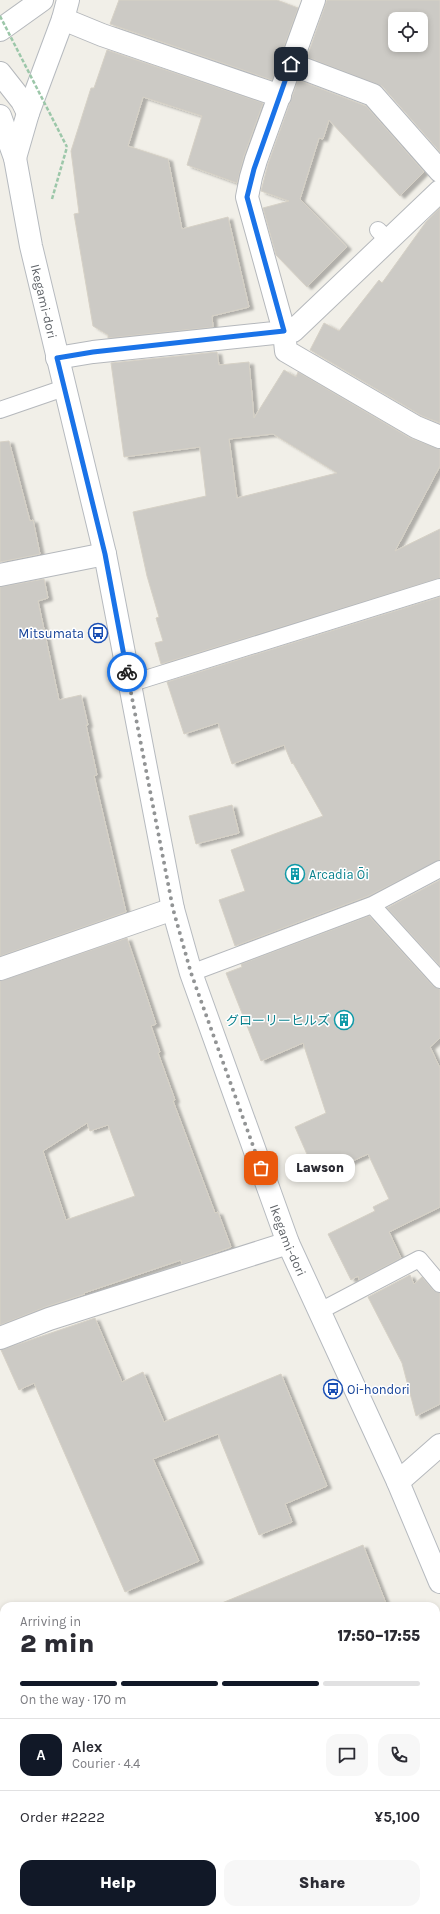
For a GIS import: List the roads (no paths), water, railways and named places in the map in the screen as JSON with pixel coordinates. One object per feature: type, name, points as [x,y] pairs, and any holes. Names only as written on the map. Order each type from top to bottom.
[{"type":"street","points":[[0,30],[42,0]]},
{"type":"street","points":[[314,0],[251,177],[247,197],[284,331],[286,351],[416,427],[440,437]]},
{"type":"street","points":[[66,9],[102,35],[280,96]]},
{"type":"street","name":"Ikegami-dori","points":[[15,158],[28,113],[66,9]]},
{"type":"street","points":[[291,64],[373,95],[440,170]]},
{"type":"street","points":[[0,73],[22,101],[28,113]]},
{"type":"street","name":"Ikegami-dori","points":[[0,116],[15,158],[31,246],[105,554],[173,909],[191,973],[288,1243],[398,1482],[440,1582]]},
{"type":"street","points":[[57,358],[93,352],[293,331],[383,235],[440,190]]},
{"type":"street","points":[[0,575],[105,554]]},
{"type":"street","points":[[0,969],[173,909]]},
{"type":"street","points":[[0,1338],[49,1319],[288,1243]]},
{"type":"street","points":[[398,1482],[440,1445]]},
{"type":"lane","points":[[0,410],[64,388]]},
{"type":"lane","points":[[129,684],[440,587]]},
{"type":"lane","points":[[191,973],[372,905],[440,869]]},
{"type":"lane","points":[[372,905],[440,980]]},
{"type":"lane","points":[[320,1311],[419,1259],[440,1284]]},
{"type":"place","name":"Mitsumata","points":[[98,633]]},
{"type":"place","name":"Arcadia Ōi","points":[[295,874]]},
{"type":"place","name":"グローリーヒルズ","points":[[344,1020]]},
{"type":"place","name":"Lawson","points":[[261,1168]]},
{"type":"place","name":"Oi-hondori","points":[[333,1389]]}]
